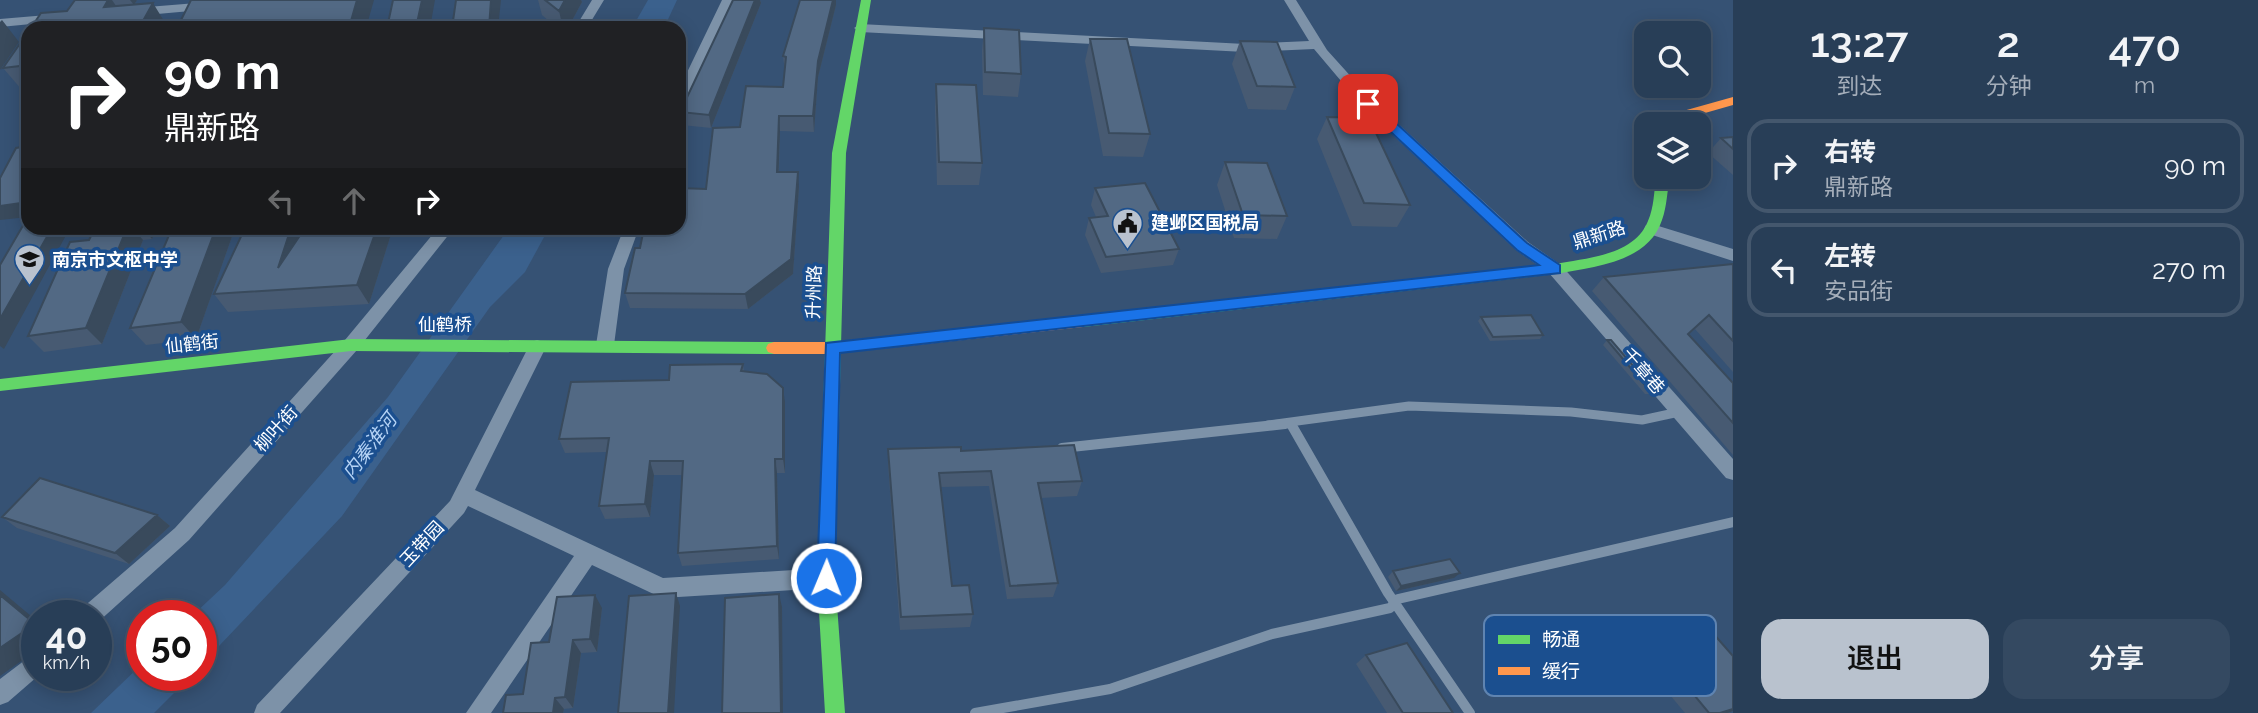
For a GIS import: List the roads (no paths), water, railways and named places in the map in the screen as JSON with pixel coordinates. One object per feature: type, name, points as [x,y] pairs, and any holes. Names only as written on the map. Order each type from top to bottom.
[{"type":"street","points":[[585,21],[598,0]]},
{"type":"street","points":[[686,88],[728,0]]},
{"type":"street","name":"升州路","points":[[835,713],[826,578],[839,153],[866,0]]},
{"type":"street","name":"千章巷","points":[[1290,0],[1318,45],[1368,104],[1522,246],[1555,269],[1733,472]]},
{"type":"street","points":[[124,13],[220,5]]},
{"type":"street","points":[[28,21],[69,18]]},
{"type":"street","points":[[0,23],[21,21]]},
{"type":"street","points":[[860,28],[1245,48],[1318,45]]},
{"type":"street","points":[[1692,112],[1709,105],[1733,101]]},
{"type":"street","name":"鼎新路","points":[[832,348],[1555,269],[1614,255],[1640,242],[1652,229],[1660,189]]},
{"type":"street","points":[[1652,229],[1733,255]]},
{"type":"street","name":"柳叶街","points":[[107,600],[182,534],[351,345],[440,235]]},
{"type":"street","points":[[605,345],[616,269],[628,235]]},
{"type":"street","name":"仙鹤街","points":[[0,385],[351,345],[388,344]]},
{"type":"street","name":"仙鹤桥","points":[[388,344],[502,344],[537,347]]},
{"type":"street","points":[[537,347],[605,345],[832,348]]},
{"type":"street","name":"玉带园","points":[[265,713],[457,507],[537,347]]},
{"type":"street","points":[[463,494],[662,588],[826,578]]},
{"type":"street","points":[[477,713],[588,553]]},
{"type":"street","points":[[0,694],[21,676]]},
{"type":"lane","points":[[1055,449],[1290,423],[1409,406],[1571,412],[1642,420],[1679,412]]},
{"type":"lane","points":[[1290,423],[1395,602],[1470,713]]},
{"type":"lane","points":[[975,713],[1110,689],[1272,634],[1390,608],[1395,602],[1576,556],[1733,522]]},
{"type":"water","points":[[648,0],[677,0],[667,21],[636,21]]},
{"type":"water","name":"内秦淮河","points":[[504,235],[545,235],[525,272],[490,307],[342,516],[217,648],[217,600],[209,600],[388,397]]},
{"type":"water","points":[[126,679],[126,691],[176,691],[154,713],[91,713]]},
{"type":"place","name":"建邺区国税局","points":[[1128,250]]},
{"type":"place","name":"南京市文枢中学","points":[[29,287]]}]
